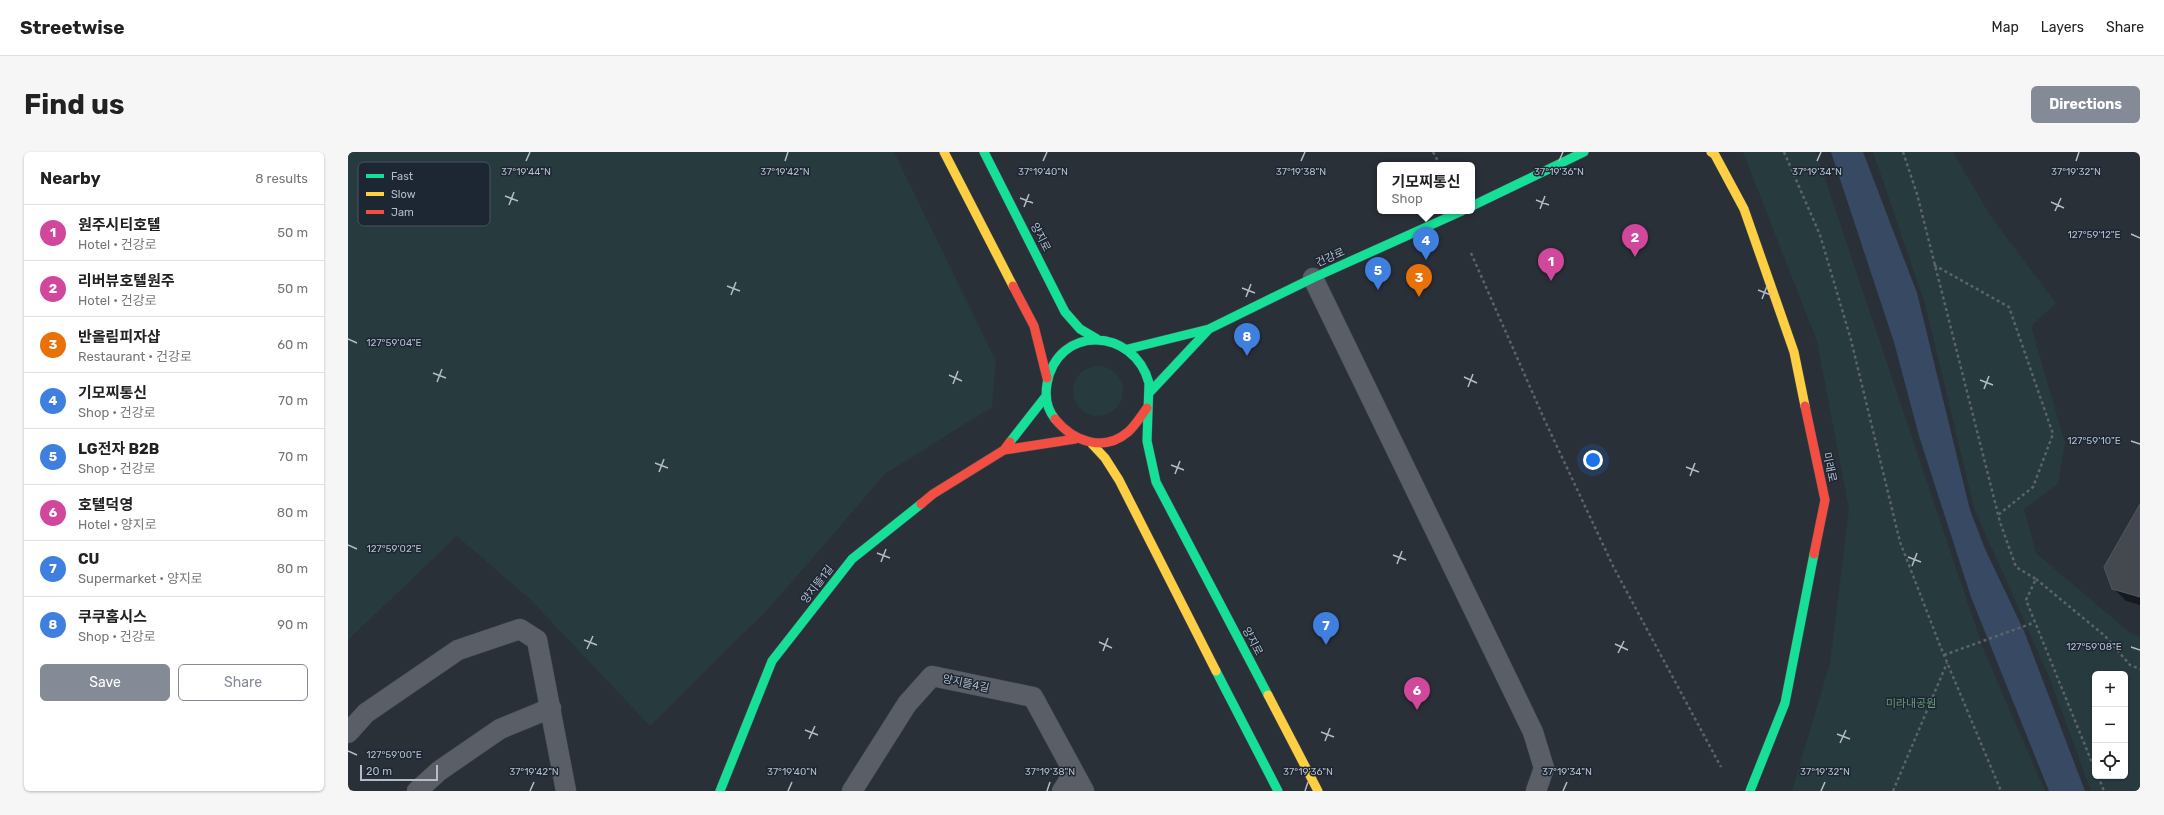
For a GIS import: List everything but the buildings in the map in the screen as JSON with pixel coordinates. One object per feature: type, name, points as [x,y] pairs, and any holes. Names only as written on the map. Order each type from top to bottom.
[{"type":"street","points":[[944,152],[1034,326],[1047,378],[1046,396],[1050,414],[1060,428],[1075,439],[1092,444],[1110,442],[1126,435],[1140,423],[1147,408],[1150,392],[1148,376],[1140,361],[1128,349],[1113,342],[1097,339],[1081,342],[1066,350],[1054,362],[1047,378]]},
{"type":"street","name":"양지로","points":[[984,152],[1065,312],[1080,329],[1097,339]]},
{"type":"street","points":[[1475,205],[1584,152]]},
{"type":"street","name":"미래로","points":[[1714,153],[1744,209],[1794,352],[1825,500],[1785,703],[1750,791]]},
{"type":"street","name":"건강로","points":[[1209,329],[1313,278],[1455,214]]},
{"type":"street","points":[[1313,278],[1533,732],[1544,768],[1536,791]]},
{"type":"street","points":[[1128,349],[1209,329]]},
{"type":"street","points":[[1150,392],[1209,329]]},
{"type":"street","points":[[1004,450],[1046,396]]},
{"type":"street","name":"양지로","points":[[1147,408],[1147,436],[1150,459],[1156,482],[1318,791]]},
{"type":"street","points":[[1004,450],[1075,439]]},
{"type":"street","points":[[1092,444],[1106,458],[1118,475],[1131,505],[1278,791]]},
{"type":"street","name":"양지뜰1길","points":[[720,791],[772,662],[852,559],[933,494],[1004,450]]},
{"type":"street","points":[[348,733],[366,713],[458,650],[520,629],[537,640],[566,791]]},
{"type":"street","name":"양지뜰4길","points":[[852,791],[907,704],[932,676],[1033,697],[1084,791]]},
{"type":"street","points":[[417,791],[439,771],[500,729],[551,708]]},
{"type":"street","points":[[1062,791],[1074,773]]},
{"type":"path","points":[[1433,152],[1438,162]]},
{"type":"path","points":[[1784,152],[1820,235],[1851,340],[1900,542],[1947,663],[2001,791]]},
{"type":"path","points":[[1903,152],[1917,194],[1998,515],[2016,567],[2036,579],[2105,636],[2130,665],[2140,669]]},
{"type":"path","points":[[1471,254],[1545,421],[1614,568],[1721,767]]},
{"type":"path","points":[[1934,264],[2009,307],[2053,434],[2033,487],[1998,515]]},
{"type":"path","points":[[2036,579],[2026,600],[2033,623],[2092,763]]},
{"type":"path","points":[[1944,655],[2033,623]]},
{"type":"path","points":[[1893,791],[1947,663]]},
{"type":"path","points":[[2099,779],[2104,791]]},
{"type":"green space","points":[[348,152],[894,152],[996,361],[992,407],[885,474],[771,606],[650,726],[530,599],[457,536],[348,640]]},
{"type":"green space","name":"미라내공원","points":[[1743,152],[1816,152],[1984,651],[2045,791],[1792,791],[1830,663],[1849,509],[1817,341]]},
{"type":"green space","points":[[1873,152],[1953,152],[1991,217],[2056,303],[2031,326],[2065,443],[2058,484],[2024,509],[2036,553],[2130,633],[2140,637],[2140,791],[2091,791],[2049,677],[1974,508],[1925,304]]},
{"type":"green space","points":[[1098,366],[1107,368],[1118,377],[1123,391],[1121,400],[1112,411],[1098,416],[1089,414],[1078,405],[1073,391],[1075,382],[1084,371]]},
{"type":"water","points":[[1831,152],[1863,152],[1917,293],[1970,510],[1985,549],[2024,631],[2085,791],[2049,791],[1971,597],[1919,436],[1894,342]]},
{"type":"traffic: fast","points":[[984,152],[1065,312],[1080,329],[1097,339]]},
{"type":"traffic: fast","points":[[1475,205],[1584,152]]},
{"type":"traffic: fast","points":[[1128,349],[1209,329],[1313,278],[1455,214]]},
{"type":"traffic: fast","points":[[1150,392],[1209,329]]},
{"type":"traffic: fast","points":[[1055,419],[1047,402],[1047,384],[1054,364],[1065,351],[1080,343],[1096,340],[1113,343],[1128,351],[1141,365],[1149,383],[1147,441],[1156,482],[1268,695]]},
{"type":"traffic: fast","points":[[1010,442],[1046,396]]},
{"type":"traffic: fast","points":[[720,791],[772,661],[852,559],[921,504]]},
{"type":"traffic: fast","points":[[1750,791],[1785,703],[1814,554]]},
{"type":"traffic: fast","points":[[1216,671],[1278,791]]},
{"type":"traffic: slow","points":[[944,152],[1013,286]]},
{"type":"traffic: slow","points":[[1711,152],[1715,155],[1744,209],[1794,352],[1805,406]]},
{"type":"traffic: slow","points":[[1092,444],[1105,458],[1119,480],[1216,671]]},
{"type":"traffic: slow","points":[[1268,695],[1318,791]]},
{"type":"traffic: jam","points":[[1013,286],[1034,326],[1047,378]]},
{"type":"traffic: jam","points":[[1805,406],[1825,500],[1814,554]]},
{"type":"traffic: jam","points":[[1055,419],[1062,427],[1079,438],[1089,442],[1109,442],[1128,432],[1136,424],[1147,408]]},
{"type":"traffic: jam","points":[[1004,450],[1075,439]]},
{"type":"traffic: jam","points":[[921,504],[933,494],[1004,450],[1010,442]]},
{"type":"place","name":"리버뷰호텔원주","points":[[1635,257]]},
{"type":"place","name":"기모찌통신","points":[[1426,260]]},
{"type":"place","name":"원주시티호텔","points":[[1551,281]]},
{"type":"place","name":"LG전자 B2B","points":[[1378,290]]},
{"type":"place","name":"반올림피자샵","points":[[1419,297]]},
{"type":"place","name":"쿠쿠홈시스","points":[[1247,356]]},
{"type":"place","name":"CU","points":[[1326,645]]},
{"type":"place","name":"호텔덕영","points":[[1417,710]]}]
